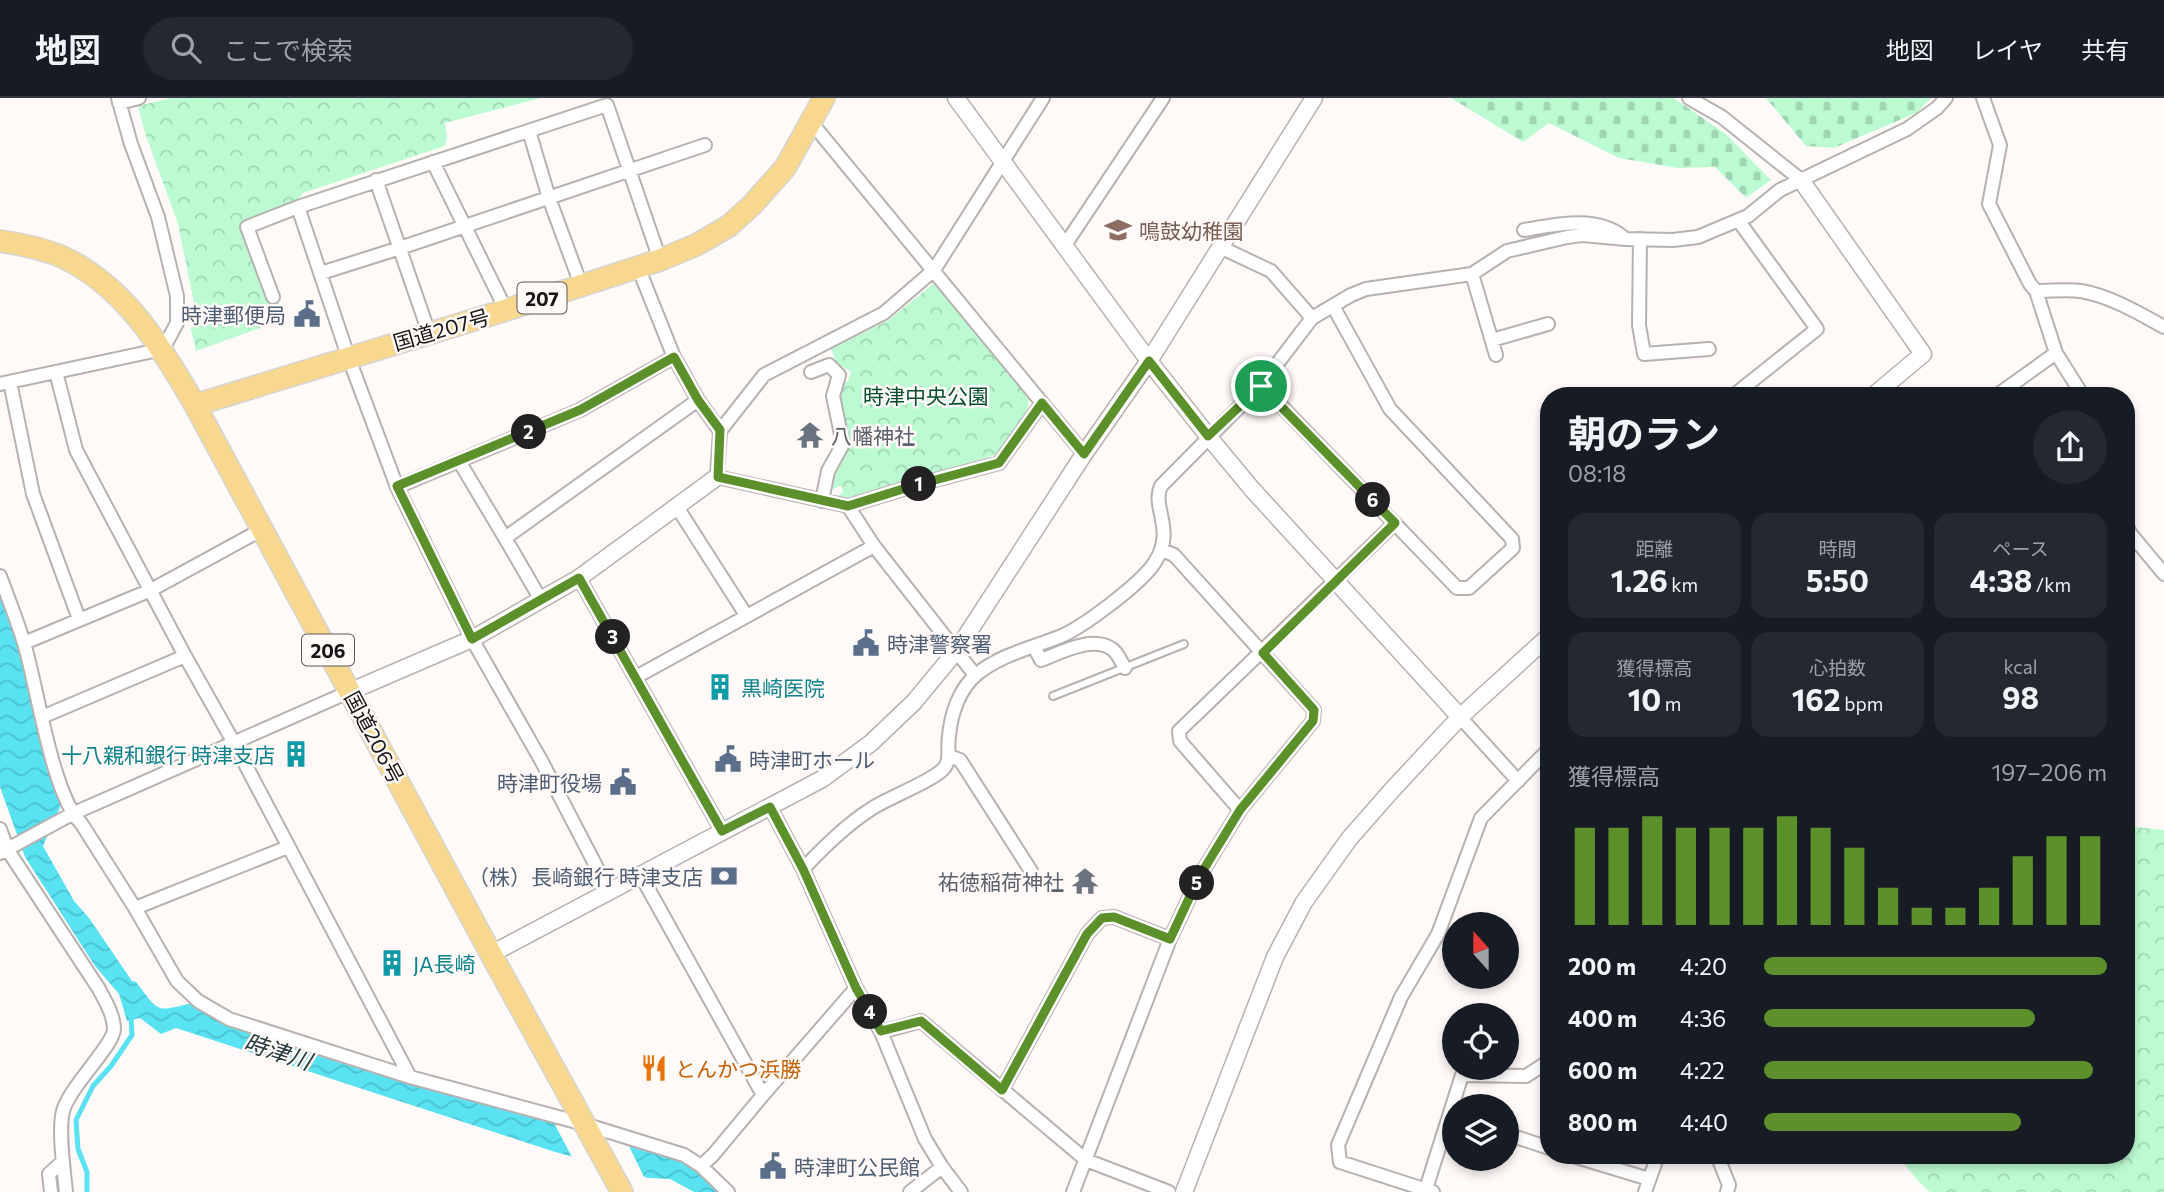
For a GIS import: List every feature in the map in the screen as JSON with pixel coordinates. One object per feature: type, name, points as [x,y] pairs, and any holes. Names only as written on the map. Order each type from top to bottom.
[{"type":"highway","name":"国道207号","points":[[195,405],[348,356],[506,310],[660,260],[696,245],[729,226],[785,168],[824,98]]},
{"type":"highway","name":"国道206号","points":[[0,241],[33,247],[59,256],[90,274],[117,296],[163,349],[619,1187]]},
{"type":"street","points":[[79,620],[33,494],[5,383],[163,349],[177,323],[177,296],[158,217],[131,144],[119,101],[139,98]]},
{"type":"street","points":[[956,98],[1149,361],[1208,436],[1251,488],[1518,781]]},
{"type":"street","points":[[718,477],[720,430],[764,375],[884,313],[934,270],[1043,98]]},
{"type":"street","points":[[1065,245],[1163,98]]},
{"type":"street","points":[[491,954],[822,779],[871,743],[914,702],[957,650],[1084,454],[1149,361],[1314,98]]},
{"type":"street","points":[[1689,98],[1723,117],[1801,180],[1923,354],[1884,387]]},
{"type":"street","points":[[803,869],[839,833],[872,808],[943,770],[949,756],[949,736],[958,698],[975,675],[992,663],[1063,636],[1100,612],[1153,566],[1162,550],[1165,529],[1157,493],[1161,485],[1261,386],[1312,318],[1366,289],[1472,274],[1507,251],[1548,241],[1582,235],[1673,240],[1698,237],[1748,216],[1780,190],[1907,129],[1937,108],[1946,98]]},
{"type":"street","points":[[1983,98],[2000,145],[1989,204],[2017,261],[2036,291],[2056,353],[2077,387]]},
{"type":"street","points":[[273,297],[247,227],[376,180],[607,105],[660,260]]},
{"type":"street","points":[[811,122],[1084,454]]},
{"type":"street","points":[[529,131],[549,198],[581,285]]},
{"type":"street","points":[[321,272],[705,145]]},
{"type":"street","points":[[433,162],[506,310]]},
{"type":"street","points":[[376,180],[429,333]]},
{"type":"street","points":[[298,207],[348,356],[397,486],[472,639],[542,762],[609,891]]},
{"type":"street","points":[[1738,220],[1817,329],[1744,387]]},
{"type":"street","points":[[1524,230],[1566,223],[1604,226],[1633,239]]},
{"type":"street","points":[[1633,239],[1639,325],[1644,354],[1709,349]]},
{"type":"street","points":[[1220,247],[1271,271],[1312,318]]},
{"type":"street","points":[[638,267],[674,357],[698,400],[720,430]]},
{"type":"street","points":[[1472,274],[1496,355]]},
{"type":"street","points":[[2036,291],[2080,291],[2096,295],[2164,327]]},
{"type":"street","points":[[1261,386],[1457,588],[1469,588],[1513,548],[1513,538],[1390,408],[1333,306]]},
{"type":"street","points":[[1492,341],[1548,324]]},
{"type":"street","points":[[2009,387],[2056,353]]},
{"type":"street","points":[[397,486],[580,410],[674,357]]},
{"type":"street","points":[[811,372],[829,365],[839,375],[833,396],[843,444],[828,471],[822,501]]},
{"type":"street","points":[[56,372],[76,450],[410,1077]]},
{"type":"street","points":[[505,538],[698,400]]},
{"type":"street","points":[[6,850],[72,814],[472,639],[579,578],[718,477],[848,506],[999,463],[1042,403]]},
{"type":"street","points":[[459,461],[541,600]]},
{"type":"street","points":[[848,506],[874,546],[975,675]]},
{"type":"street","points":[[677,507],[746,615]]},
{"type":"street","points":[[1240,810],[1180,741],[1179,731],[1395,523]]},
{"type":"street","points":[[24,643],[151,590],[261,530]]},
{"type":"street","points":[[2135,539],[2164,574]]},
{"type":"street","points":[[636,677],[874,546]]},
{"type":"street","points":[[1073,1192],[1170,939],[1199,877],[1240,810],[1313,721],[1314,710],[1174,555],[1162,550]]},
{"type":"street","points":[[0,576],[24,643],[54,763],[72,814],[81,823],[135,908],[177,981],[198,1001],[229,1019],[410,1077],[684,1155],[728,1192]]},
{"type":"street","points":[[579,578],[722,831]]},
{"type":"street","points":[[1184,1192],[1275,957],[1304,902],[1349,839],[1460,717],[1540,644]]},
{"type":"street","points":[[1034,647],[1041,660],[1087,645],[1098,645],[1111,649],[1125,668]]},
{"type":"street","points":[[42,716],[185,656]]},
{"type":"street","points":[[949,756],[960,760],[1031,871]]},
{"type":"street","points":[[1442,1147],[1428,1191],[1340,1162],[1338,1145],[1401,997],[1438,934],[1481,818],[1540,758]]},
{"type":"street","points":[[770,807],[803,869],[856,988],[881,1031],[925,1139],[961,1192]]},
{"type":"street","points":[[0,829],[6,850],[99,989],[114,1030],[109,1043],[80,1079],[63,1113],[66,1192]]},
{"type":"street","points":[[135,908],[288,847]]},
{"type":"street","points":[[640,874],[763,1095]]},
{"type":"street","points":[[1002,1090],[1087,934],[1102,918],[1114,917],[1170,939]]},
{"type":"street","points":[[701,1167],[856,988]]},
{"type":"street","points":[[881,1031],[921,1021],[1086,1160],[1169,1192]]},
{"type":"street","points":[[1457,1094],[1462,1075],[1526,1076],[1540,1067]]},
{"type":"street","points":[[1519,1138],[1540,1145]]},
{"type":"street","points":[[51,1192],[49,1174],[63,1161]]},
{"type":"street","points":[[1602,1164],[1649,1178]]},
{"type":"street","points":[[1645,1192],[1654,1164]]},
{"type":"street","points":[[1721,1164],[1729,1185],[1727,1192]]},
{"type":"street","points":[[910,1192],[942,1167]]},
{"type":"lane","points":[[1053,696],[1184,644]]},
{"type":"green space","points":[[171,98],[541,98],[445,123],[445,146],[303,193],[295,204],[250,218],[285,319],[196,351],[191,330],[195,308],[178,224],[138,106]]},
{"type":"green space","points":[[1451,98],[1674,98],[1727,135],[1771,180],[1746,198],[1715,167],[1678,168],[1619,158],[1549,123],[1523,142]]},
{"type":"green space","points":[[1766,98],[1931,98],[1916,113],[1834,148],[1806,146]]},
{"type":"green space","name":"時津中央公園","points":[[933,284],[938,285],[1029,399],[1022,422],[1013,437],[995,455],[839,500],[838,496],[843,492],[841,486],[832,489],[832,476],[851,442],[838,401],[842,384],[848,381],[851,372],[836,362],[831,349],[889,320]]},
{"type":"green space","points":[[2135,827],[2164,830],[2164,1192],[1930,1192],[1904,1164],[2135,1164]]},
{"type":"water","name":"時津川","points":[[0,594],[20,649],[42,750],[61,805],[43,846],[74,901],[89,918],[132,981],[136,982],[155,1005],[159,1008],[171,1008],[192,1003],[210,1016],[299,1050],[682,1161],[722,1192],[694,1192],[670,1179],[648,1178],[552,1151],[176,1028],[161,1034],[140,1018],[127,1021],[119,994],[95,966],[25,857],[0,787]]},
{"type":"pier","points":[[552,1119],[627,1142],[646,1181],[574,1161]]},
{"type":"waterway","points":[[87,1192],[87,1172],[78,1149],[76,1120],[93,1086],[111,1066],[132,1035],[131,1015]]},
{"type":"place","name":"鳴鼓幼稚園","points":[[1118,230]]},
{"type":"place","name":"時津郵便局","points":[[307,314]]},
{"type":"place","name":"八幡神社","points":[[810,435]]},
{"type":"place","name":"時津警察署","points":[[866,643]]},
{"type":"place","name":"黒崎医院","points":[[720,687]]},
{"type":"place","name":"十八親和銀行 時津支店","points":[[296,754]]},
{"type":"place","name":"時津町ホール","points":[[728,759]]},
{"type":"place","name":"時津町役場","points":[[623,782]]},
{"type":"place","name":"（株）長崎銀行 時津支店","points":[[724,876]]},
{"type":"place","name":"祐徳稲荷神社","points":[[1085,881]]},
{"type":"place","name":"JA長崎","points":[[392,963]]},
{"type":"place","name":"とんかつ浜勝","points":[[654,1068]]},
{"type":"place","name":"時津町公民館","points":[[773,1166]]},
{"type":"route","points":[[674,357],[698,400],[720,430],[718,477],[848,506],[999,463],[1042,403],[1084,454],[1149,361],[1208,436],[1261,386],[1395,523],[1263,653],[1314,710],[1313,721],[1240,810],[1199,877],[1170,939],[1114,917],[1102,918],[1087,934],[1002,1090],[921,1021],[881,1031],[856,988],[803,869],[770,807],[722,831],[579,578],[472,639],[397,486],[580,410],[674,357]]}]
